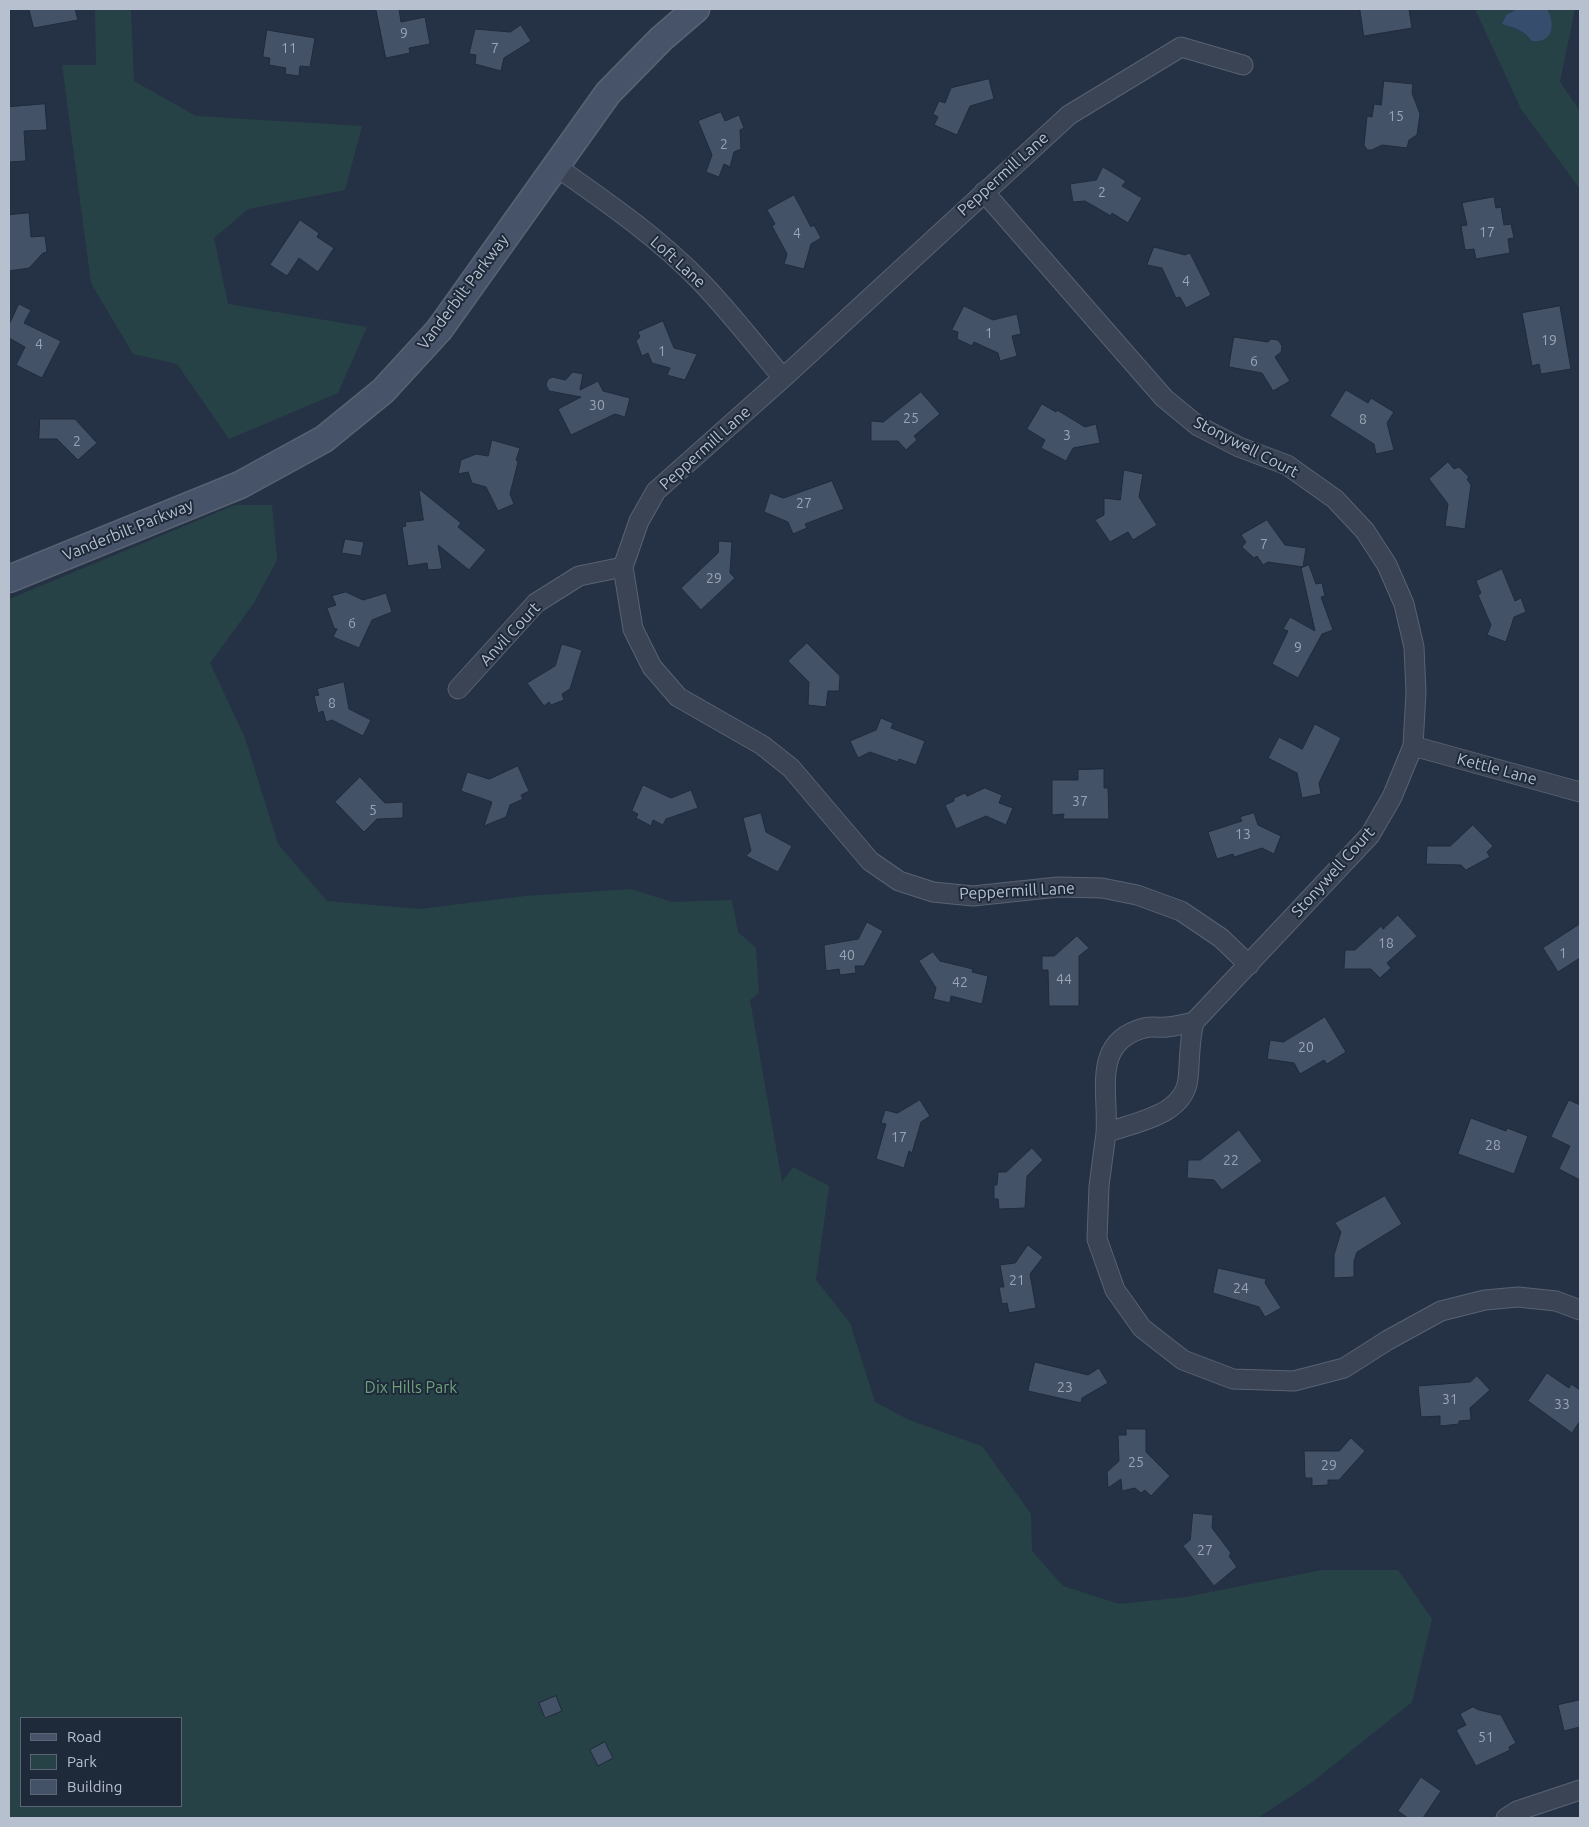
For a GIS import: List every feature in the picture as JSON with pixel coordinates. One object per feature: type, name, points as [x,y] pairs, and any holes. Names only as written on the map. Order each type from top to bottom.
[{"type":"main road","name":"Vanderbilt Parkway","points":[[11,574],[240,484],[324,439],[383,391],[439,330],[554,166],[620,79],[696,9]]},
{"type":"street","name":"Peppermill Lane","points":[[1243,65],[1181,46],[1069,114],[783,378],[656,491],[638,521],[623,567],[633,629],[652,667],[678,697],[762,745],[791,768],[870,861],[899,881],[933,892],[973,896],[1058,887],[1102,888],[1137,895],[1181,911],[1220,938],[1249,964]]},
{"type":"street","name":"Loft Lane","points":[[554,166],[611,205],[665,249],[701,282],[783,378]]},
{"type":"street","name":"Stonywell Court","points":[[984,192],[1164,398],[1198,426],[1239,447],[1287,465],[1335,499],[1365,531],[1388,565],[1404,604],[1414,647],[1416,692],[1413,746],[1392,797],[1370,835],[1194,1022]]},
{"type":"street","name":"Anvil Court","points":[[458,689],[536,603],[579,576],[623,567]]},
{"type":"street","name":"Kettle Lane","points":[[1413,746],[1580,792]]},
{"type":"street","points":[[1106,1133],[1165,1113],[1180,1100],[1188,1082],[1191,1035],[1194,1022],[1146,1028],[1128,1034],[1114,1048],[1105,1065],[1106,1133],[1099,1186],[1097,1239],[1115,1290],[1142,1328],[1183,1360],[1233,1379],[1294,1381],[1344,1368],[1388,1340],[1441,1311],[1485,1300],[1518,1297],[1556,1301],[1580,1310]]},
{"type":"street","points":[[1506,1818],[1517,1810],[1580,1790]]},
{"type":"green space","points":[[95,9],[131,9],[134,81],[196,116],[362,126],[345,190],[248,209],[214,238],[228,304],[367,327],[338,393],[229,439],[177,364],[133,354],[91,283],[62,65],[96,65]]},
{"type":"green space","points":[[1475,9],[1517,9],[1506,15],[1502,24],[1519,30],[1532,41],[1549,10],[1547,9],[1575,9],[1560,82],[1580,111],[1580,189],[1521,109]]},
{"type":"green space","name":"Dix Hills Park","points":[[235,505],[272,505],[277,560],[254,603],[210,663],[245,738],[278,844],[327,901],[420,909],[525,896],[631,889],[672,902],[732,900],[738,932],[756,948],[759,993],[750,1000],[782,1182],[793,1167],[829,1186],[816,1280],[850,1323],[875,1402],[909,1420],[982,1446],[1031,1514],[1032,1551],[1063,1586],[1119,1604],[1186,1597],[1322,1570],[1398,1570],[1432,1619],[1412,1702],[1311,1783],[1258,1818],[9,1818],[9,599]]},
{"type":"water","points":[[1517,9],[1547,9],[1552,27],[1548,36],[1539,41],[1532,41],[1515,28],[1502,24],[1506,15]]},
{"type":"building","points":[[29,9],[75,9],[78,20],[34,28]]},
{"type":"building","points":[[376,9],[399,9],[401,22],[425,17],[430,44],[409,48],[410,53],[386,58]]},
{"type":"building","points":[[1360,9],[1409,9],[1412,28],[1364,36]]},
{"type":"building","points":[[521,25],[531,41],[504,58],[501,71],[475,64],[476,55],[469,54],[475,29],[510,32]]},
{"type":"building","points":[[267,30],[315,38],[310,67],[300,66],[299,76],[285,74],[286,68],[269,65],[270,58],[263,57]]},
{"type":"building","points":[[989,79],[994,99],[970,106],[957,135],[934,125],[938,117],[933,114],[939,101],[945,103],[951,88]]},
{"type":"building","points":[[1384,81],[1413,84],[1412,93],[1420,114],[1417,135],[1409,140],[1407,148],[1382,145],[1372,150],[1367,150],[1364,145],[1367,116],[1372,117],[1374,104],[1381,105]]},
{"type":"building","points":[[45,104],[47,130],[24,131],[26,161],[9,162],[9,107]]},
{"type":"building","points":[[721,112],[725,121],[739,115],[744,128],[740,130],[741,149],[734,152],[730,167],[724,164],[719,177],[706,172],[712,155],[698,121]]},
{"type":"building","points":[[1103,167],[1126,181],[1122,186],[1142,198],[1128,223],[1112,213],[1111,216],[1085,201],[1073,202],[1070,184],[1096,180]]},
{"type":"building","points":[[794,195],[811,227],[814,225],[821,238],[811,244],[804,269],[784,264],[787,254],[772,226],[775,224],[767,210]]},
{"type":"building","points":[[1494,197],[1496,208],[1501,207],[1504,225],[1511,224],[1514,238],[1508,239],[1510,253],[1476,259],[1474,249],[1465,250],[1461,226],[1467,225],[1462,203]]},
{"type":"building","points":[[29,213],[31,237],[45,236],[47,252],[43,253],[29,268],[9,271],[9,215]]},
{"type":"building","points":[[300,220],[319,233],[317,237],[334,248],[318,272],[299,258],[287,276],[270,265]]},
{"type":"building","points":[[1154,247],[1185,255],[1190,253],[1211,295],[1186,308],[1180,297],[1176,298],[1162,268],[1147,265]]},
{"type":"building","points":[[19,304],[31,310],[24,323],[61,341],[42,378],[16,365],[25,347],[9,338],[9,325]]},
{"type":"building","points":[[964,306],[993,320],[1017,314],[1021,334],[1012,336],[1017,356],[1000,361],[998,353],[974,342],[972,346],[957,339],[958,332],[952,330]]},
{"type":"building","points":[[1560,306],[1571,369],[1541,374],[1539,364],[1532,366],[1522,313]]},
{"type":"building","points":[[663,321],[674,348],[697,354],[685,380],[667,375],[670,368],[652,363],[648,353],[642,356],[636,341],[640,337],[638,332]]},
{"type":"building","points":[[1234,337],[1268,342],[1271,339],[1278,340],[1282,346],[1281,352],[1275,357],[1290,381],[1273,391],[1262,373],[1229,367]]},
{"type":"building","points":[[573,372],[583,374],[580,390],[598,381],[603,391],[630,398],[625,417],[615,414],[571,435],[558,409],[581,397],[549,391],[546,385],[548,379],[553,377],[565,380]]},
{"type":"building","points":[[1346,390],[1368,403],[1371,398],[1394,412],[1387,423],[1394,450],[1376,454],[1374,444],[1330,416]]},
{"type":"building","points":[[921,392],[940,414],[914,436],[917,440],[906,450],[898,441],[871,441],[871,421],[883,422]]},
{"type":"building","points":[[1042,404],[1056,412],[1057,410],[1085,427],[1096,424],[1100,443],[1073,448],[1066,461],[1041,448],[1045,440],[1027,429]]},
{"type":"building","points":[[40,419],[75,419],[97,443],[78,460],[57,439],[39,439]]},
{"type":"building","points":[[492,440],[520,448],[510,494],[514,504],[498,511],[486,487],[472,483],[468,472],[458,474],[461,460],[476,454],[488,456]]},
{"type":"building","points":[[1448,462],[1454,469],[1459,467],[1469,477],[1467,479],[1471,485],[1465,529],[1445,526],[1448,504],[1429,479]]},
{"type":"building","points":[[1124,470],[1143,474],[1139,497],[1157,525],[1133,540],[1128,532],[1110,542],[1095,520],[1104,515],[1104,498],[1120,500]]},
{"type":"building","points":[[832,481],[844,509],[805,524],[807,528],[793,534],[788,522],[764,512],[770,493],[783,498]]},
{"type":"building","points":[[419,489],[461,523],[458,527],[486,550],[469,570],[438,545],[442,569],[428,570],[427,563],[408,566],[402,527],[406,526],[405,522],[423,520]]},
{"type":"building","points":[[1267,520],[1285,545],[1306,548],[1303,567],[1268,562],[1263,565],[1257,556],[1254,558],[1242,547],[1246,542],[1241,535]]},
{"type":"building","points":[[345,539],[364,542],[361,556],[342,553]]},
{"type":"building","points":[[719,541],[732,542],[730,573],[735,578],[701,610],[681,588],[718,553]]},
{"type":"building","points":[[1309,565],[1316,584],[1322,583],[1325,596],[1321,597],[1333,630],[1322,634],[1298,678],[1272,664],[1288,631],[1283,629],[1290,617],[1315,631],[1301,568]]},
{"type":"building","points":[[1502,569],[1515,601],[1521,598],[1526,612],[1514,617],[1506,642],[1487,635],[1491,625],[1478,595],[1481,593],[1476,581]]},
{"type":"building","points":[[346,592],[363,600],[386,593],[392,612],[372,620],[359,648],[333,637],[337,629],[334,628],[327,608],[336,605],[332,596]]},
{"type":"building","points":[[807,643],[840,676],[839,691],[828,691],[826,707],[808,705],[809,682],[788,661]]},
{"type":"building","points":[[562,644],[582,650],[570,689],[562,694],[564,700],[551,705],[549,702],[544,706],[527,683],[555,666]]},
{"type":"building","points":[[344,682],[349,709],[371,720],[363,736],[332,720],[326,722],[323,711],[318,713],[314,696],[319,695],[317,689]]},
{"type":"building","points":[[881,718],[893,723],[891,728],[925,741],[916,765],[899,759],[898,762],[870,752],[858,758],[850,741],[876,730]]},
{"type":"building","points":[[1315,724],[1341,738],[1319,783],[1321,794],[1302,798],[1297,773],[1268,758],[1279,737],[1302,749]]},
{"type":"building","points":[[518,766],[529,791],[521,795],[523,799],[510,805],[506,817],[484,826],[492,802],[461,791],[467,772],[489,779]]},
{"type":"building","points":[[1104,769],[1104,788],[1108,788],[1109,819],[1063,819],[1064,814],[1052,815],[1052,780],[1078,780],[1078,770]]},
{"type":"building","points":[[360,777],[385,803],[403,802],[403,818],[377,819],[364,832],[335,802]]},
{"type":"building","points":[[643,785],[671,798],[691,790],[698,808],[666,819],[663,825],[653,820],[651,826],[636,818],[638,814],[632,811]]},
{"type":"building","points":[[985,788],[1002,795],[999,803],[1013,808],[1006,825],[986,816],[956,829],[945,805],[965,793],[967,796]]},
{"type":"building","points":[[761,813],[766,832],[792,846],[778,872],[746,856],[751,851],[743,818]]},
{"type":"building","points":[[1254,813],[1258,825],[1281,836],[1274,854],[1262,848],[1234,857],[1233,854],[1217,859],[1208,832],[1242,821],[1240,817]]},
{"type":"building","points":[[1473,825],[1493,846],[1487,852],[1490,857],[1466,870],[1461,865],[1426,864],[1427,846],[1450,846]]},
{"type":"building","points":[[1398,915],[1417,936],[1387,963],[1391,968],[1380,978],[1371,969],[1344,969],[1345,950],[1355,950],[1381,926],[1383,929]]},
{"type":"building","points":[[867,922],[883,931],[864,966],[855,966],[856,973],[840,975],[839,969],[826,971],[824,945],[858,939]]},
{"type":"building","points":[[1580,924],[1580,958],[1558,972],[1543,948]]},
{"type":"building","points":[[1077,936],[1089,948],[1079,956],[1079,1006],[1049,1006],[1048,970],[1042,970],[1042,956],[1054,956]]},
{"type":"building","points":[[933,952],[940,961],[973,969],[972,972],[988,976],[982,1004],[951,996],[950,1003],[933,999],[936,988],[919,961]]},
{"type":"building","points":[[1325,1017],[1346,1052],[1327,1064],[1324,1060],[1300,1074],[1294,1063],[1267,1059],[1270,1040],[1283,1042]]},
{"type":"building","points":[[920,1100],[930,1116],[921,1122],[912,1153],[909,1151],[904,1168],[876,1159],[886,1124],[881,1123],[885,1110],[897,1113]]},
{"type":"building","points":[[1569,1100],[1580,1105],[1580,1180],[1559,1169],[1570,1146],[1551,1137]]},
{"type":"building","points":[[1471,1118],[1506,1131],[1507,1128],[1528,1136],[1514,1174],[1458,1154]]},
{"type":"building","points":[[1239,1130],[1262,1161],[1222,1190],[1214,1180],[1187,1178],[1188,1160],[1200,1160]]},
{"type":"building","points":[[1032,1148],[1043,1160],[1027,1176],[1025,1208],[999,1209],[998,1199],[994,1199],[994,1185],[997,1185],[998,1172],[1006,1172]]},
{"type":"building","points":[[1385,1196],[1402,1224],[1357,1252],[1354,1261],[1354,1277],[1334,1278],[1334,1255],[1341,1232],[1335,1223]]},
{"type":"building","points":[[1028,1245],[1043,1257],[1030,1274],[1036,1308],[1009,1313],[1007,1303],[1002,1304],[999,1287],[1004,1287],[1000,1265],[1015,1263]]},
{"type":"building","points":[[1218,1268],[1266,1279],[1265,1283],[1281,1308],[1265,1317],[1259,1307],[1213,1293]]},
{"type":"building","points":[[1035,1362],[1088,1375],[1099,1368],[1108,1383],[1082,1398],[1081,1403],[1028,1391]]},
{"type":"building","points":[[1547,1373],[1569,1388],[1571,1384],[1580,1390],[1580,1421],[1572,1433],[1528,1401]]},
{"type":"building","points":[[1477,1376],[1490,1390],[1470,1408],[1471,1420],[1459,1421],[1459,1424],[1440,1426],[1440,1416],[1421,1417],[1418,1386],[1470,1382]]},
{"type":"building","points":[[1126,1429],[1146,1429],[1146,1452],[1170,1476],[1151,1496],[1145,1490],[1141,1493],[1135,1488],[1122,1491],[1121,1479],[1108,1488],[1107,1472],[1119,1461],[1118,1435],[1126,1435]]},
{"type":"building","points":[[1351,1438],[1365,1451],[1339,1480],[1328,1480],[1328,1485],[1312,1486],[1312,1478],[1305,1478],[1304,1451],[1339,1451]]},
{"type":"building","points":[[1193,1513],[1213,1515],[1212,1528],[1231,1553],[1229,1556],[1237,1567],[1214,1586],[1183,1546],[1190,1540]]},
{"type":"building","points":[[556,1696],[562,1711],[545,1718],[539,1703]]},
{"type":"building","points":[[1580,1700],[1580,1727],[1564,1731],[1558,1705]]},
{"type":"building","points":[[1473,1707],[1501,1715],[1516,1743],[1509,1747],[1510,1750],[1476,1766],[1456,1730],[1466,1725],[1460,1714]]},
{"type":"building","points":[[605,1742],[613,1758],[598,1766],[590,1750]]},
{"type":"building","points":[[1421,1777],[1441,1791],[1423,1818],[1408,1818],[1398,1811]]}]
